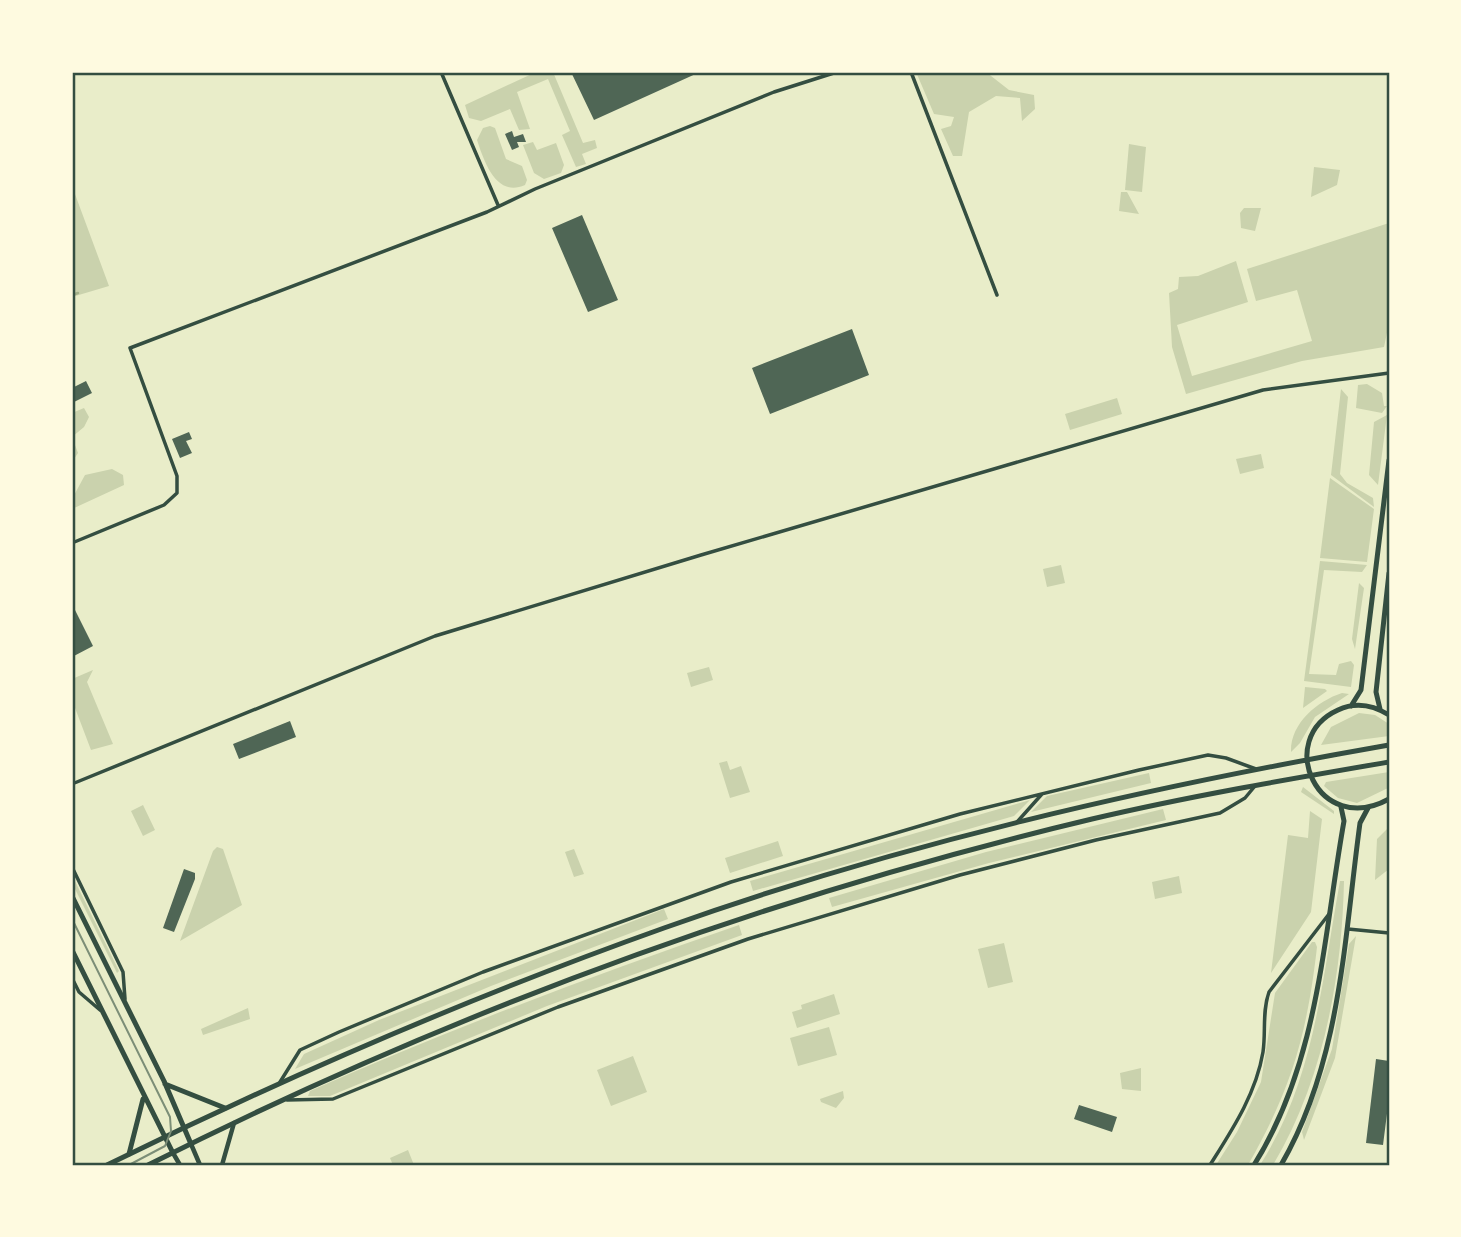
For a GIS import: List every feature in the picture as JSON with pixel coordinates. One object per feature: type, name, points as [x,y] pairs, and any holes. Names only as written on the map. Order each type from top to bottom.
[{"type":"main road","points":[[1351,706],[1361,690],[1389,460]]},
{"type":"main road","points":[[1380,709],[1376,692],[1389,573]]},
{"type":"main road","points":[[1389,715],[1380,709],[1351,706],[1335,711],[1316,728],[1309,743],[1307,760],[1310,775],[1323,795],[1342,807],[1368,808],[1389,799]]},
{"type":"main road","points":[[107,1165],[280,1082],[511,985],[663,928],[854,868],[1017,822],[1256,769],[1389,745]]},
{"type":"main road","points":[[148,1165],[379,1055],[516,999],[741,918],[1016,838],[1257,784],[1389,762]]},
{"type":"main road","points":[[1254,1165],[1275,1128],[1303,1055],[1312,1021],[1344,821],[1342,807]]},
{"type":"main road","points":[[1281,1165],[1295,1140],[1321,1075],[1332,1035],[1360,823],[1368,808]]},
{"type":"main road","points":[[72,896],[165,1084],[191,1144]]},
{"type":"main road","points":[[72,950],[173,1153]]},
{"type":"main road","points":[[165,1084],[225,1108]]},
{"type":"main road","points":[[129,1154],[143,1109],[143,1096]]},
{"type":"street","points":[[441,72],[499,206]]},
{"type":"street","points":[[72,543],[164,505],[177,493],[177,476],[130,348],[499,206],[774,92],[836,72]]},
{"type":"street","points":[[911,72],[997,295]]},
{"type":"street","points":[[72,784],[457,629],[1263,390],[1389,373]]},
{"type":"street","points":[[280,1082],[300,1050],[521,957],[731,882],[1043,792],[1208,755],[1226,758],[1256,769]]},
{"type":"street","points":[[281,1100],[333,1099],[597,992],[772,931],[960,875],[1096,840],[1220,813],[1245,798],[1257,784]]},
{"type":"street","points":[[1017,822],[1043,792]]},
{"type":"street","points":[[72,867],[123,972],[126,1005]]},
{"type":"street","points":[[1210,1165],[1240,1116],[1260,1066],[1269,992],[1330,912]]},
{"type":"street","points":[[1346,928],[1389,933]]},
{"type":"street","points":[[72,978],[79,992],[102,1011]]},
{"type":"street","points":[[222,1165],[234,1123]]},
{"type":"street","points":[[191,1144],[200,1165]]},
{"type":"street","points":[[173,1153],[180,1165]]},
{"type":"green space","points":[[536,72],[553,72],[583,143],[595,140],[597,148],[582,154],[586,164],[576,167],[562,135],[570,131],[548,79],[517,92],[530,129],[519,130],[510,109],[481,121],[469,118],[465,105]]},
{"type":"green space","points":[[916,72],[986,72],[1009,90],[1034,95],[1035,109],[1022,121],[1020,98],[996,96],[969,112],[962,156],[953,156],[941,129],[951,126],[954,117],[934,114]]},
{"type":"green space","points":[[483,128],[495,128],[506,159],[522,166],[527,180],[525,185],[515,188],[506,186],[499,182],[488,167],[477,140]]},
{"type":"green space","points":[[533,142],[537,150],[556,143],[564,165],[561,173],[544,179],[534,173],[523,145]]},
{"type":"green space","points":[[1129,144],[1146,147],[1142,192],[1125,190]]},
{"type":"green space","points":[[1314,167],[1340,170],[1337,185],[1311,197]]},
{"type":"green space","points":[[72,186],[109,286],[72,297]]},
{"type":"green space","points":[[1121,192],[1127,192],[1139,214],[1119,211]]},
{"type":"green space","points":[[1244,208],[1261,208],[1255,231],[1241,228],[1240,213]]},
{"type":"green space","points":[[1389,223],[1389,323],[1384,347],[1302,361],[1186,394],[1172,347],[1169,293],[1178,289],[1179,277],[1198,276],[1236,261],[1248,302],[1177,325],[1192,376],[1312,341],[1297,290],[1256,301],[1247,269]]},
{"type":"green space","points":[[1367,384],[1382,393],[1384,406],[1387,406],[1382,413],[1356,408],[1358,385]]},
{"type":"green space","points":[[1341,389],[1348,397],[1340,474],[1347,483],[1373,498],[1374,507],[1331,475]]},
{"type":"green space","points":[[1117,398],[1122,414],[1070,430],[1065,414]]},
{"type":"green space","points":[[84,408],[89,417],[84,427],[72,437],[72,413]]},
{"type":"green space","points":[[1387,415],[1378,485],[1369,475],[1374,422]]},
{"type":"green space","points":[[72,437],[78,453],[72,462]]},
{"type":"green space","points":[[1261,454],[1264,468],[1240,474],[1236,459]]},
{"type":"green space","points":[[112,469],[123,475],[124,485],[72,509],[72,499],[85,475]]},
{"type":"green space","points":[[1330,478],[1374,509],[1367,562],[1320,558]]},
{"type":"green space","points":[[1320,561],[1367,565],[1362,572],[1324,570],[1309,674],[1336,675],[1339,664],[1351,661],[1354,665],[1351,687],[1304,681]]},
{"type":"green space","points":[[1061,565],[1065,583],[1047,587],[1043,569]]},
{"type":"green space","points":[[1359,583],[1364,588],[1355,649],[1352,639]]},
{"type":"green space","points":[[709,667],[713,680],[691,687],[687,673]]},
{"type":"green space","points":[[93,670],[87,682],[113,744],[91,750],[72,700],[72,679]]},
{"type":"green space","points":[[1305,687],[1325,689],[1327,691],[1303,708]]},
{"type":"green space","points":[[1342,693],[1349,694],[1315,717],[1300,743],[1291,752],[1295,732],[1300,723],[1323,702]]},
{"type":"green space","points":[[1359,713],[1375,715],[1389,724],[1389,736],[1321,745],[1331,727]]},
{"type":"green space","points":[[727,761],[730,770],[741,766],[750,792],[730,798],[719,763]]},
{"type":"green space","points":[[1389,772],[1388,788],[1357,803],[1338,798],[1324,786],[1326,782]]},
{"type":"green space","points":[[1149,773],[1151,783],[1031,812],[1047,796]]},
{"type":"green space","points":[[1303,787],[1334,811],[1334,814],[1301,792]]},
{"type":"green space","points":[[1030,800],[1014,816],[753,891],[750,881]]},
{"type":"green space","points":[[143,805],[155,830],[143,836],[131,811]]},
{"type":"green space","points":[[1163,809],[1166,820],[989,863],[832,907],[829,898],[986,852]]},
{"type":"green space","points":[[1310,811],[1322,819],[1311,912],[1271,973],[1288,835],[1308,838]]},
{"type":"green space","points":[[1389,827],[1389,869],[1375,880],[1377,839]]},
{"type":"green space","points":[[778,841],[783,856],[730,873],[725,858]]},
{"type":"green space","points":[[217,847],[223,849],[242,905],[180,941],[213,851]]},
{"type":"green space","points":[[574,849],[584,874],[574,877],[565,852]]},
{"type":"green space","points":[[72,875],[119,971],[117,973],[72,883]]},
{"type":"green space","points":[[1179,876],[1182,893],[1155,899],[1152,882]]},
{"type":"green space","points":[[1340,881],[1344,881],[1339,954],[1334,991],[1317,1064],[1305,1099],[1273,1165],[1260,1165],[1293,1098],[1305,1063],[1314,1028]]},
{"type":"green space","points":[[664,909],[668,919],[491,986],[295,1069],[304,1054],[379,1020]]},
{"type":"green space","points":[[739,925],[742,935],[547,1006],[330,1096],[308,1096],[310,1091],[469,1024]]},
{"type":"green space","points":[[1356,936],[1335,1058],[1304,1140],[1302,1132],[1332,1049],[1349,944]]},
{"type":"green space","points":[[1312,942],[1315,942],[1317,947],[1308,1007],[1295,1060],[1276,1111],[1248,1165],[1216,1165],[1237,1132],[1261,1082],[1275,993]]},
{"type":"green space","points":[[1004,943],[1013,982],[988,988],[978,949]]},
{"type":"green space","points":[[834,994],[840,1014],[797,1028],[792,1012],[802,1009],[801,1005]]},
{"type":"green space","points":[[248,1008],[250,1019],[203,1035],[201,1029]]},
{"type":"green space","points":[[829,1027],[837,1055],[798,1066],[790,1038]]},
{"type":"green space","points":[[633,1056],[647,1092],[611,1106],[597,1070]]},
{"type":"green space","points":[[1141,1068],[1141,1091],[1122,1089],[1120,1073]]},
{"type":"green space","points":[[843,1091],[844,1098],[836,1108],[821,1102],[820,1099]]},
{"type":"green space","points":[[408,1150],[414,1165],[393,1165],[390,1158]]},
{"type":"building","points":[[571,72],[700,72],[594,120]]},
{"type":"building","points":[[512,131],[514,137],[523,134],[526,142],[517,142],[519,147],[512,150],[505,134]]},
{"type":"building","points":[[582,215],[618,300],[588,312],[552,228]]},
{"type":"building","points":[[852,329],[869,375],[770,414],[752,368]]},
{"type":"building","points":[[86,381],[92,393],[72,403],[72,388]]},
{"type":"building","points":[[189,432],[192,439],[186,441],[192,453],[180,458],[172,439]]},
{"type":"building","points":[[72,604],[93,646],[72,657]]},
{"type":"building","points":[[290,721],[296,737],[239,759],[233,744]]},
{"type":"building","points":[[184,869],[195,873],[195,879],[174,932],[163,928]]},
{"type":"building","points":[[1376,1059],[1389,1061],[1389,1098],[1383,1145],[1366,1143]]},
{"type":"building","points":[[1079,1105],[1117,1117],[1112,1132],[1074,1119]]},
{"type":"waterway","points":[[72,295],[78,293]]},
{"type":"tram line","points":[[72,919],[170,1117],[171,1131],[165,1146],[129,1165]]}]
